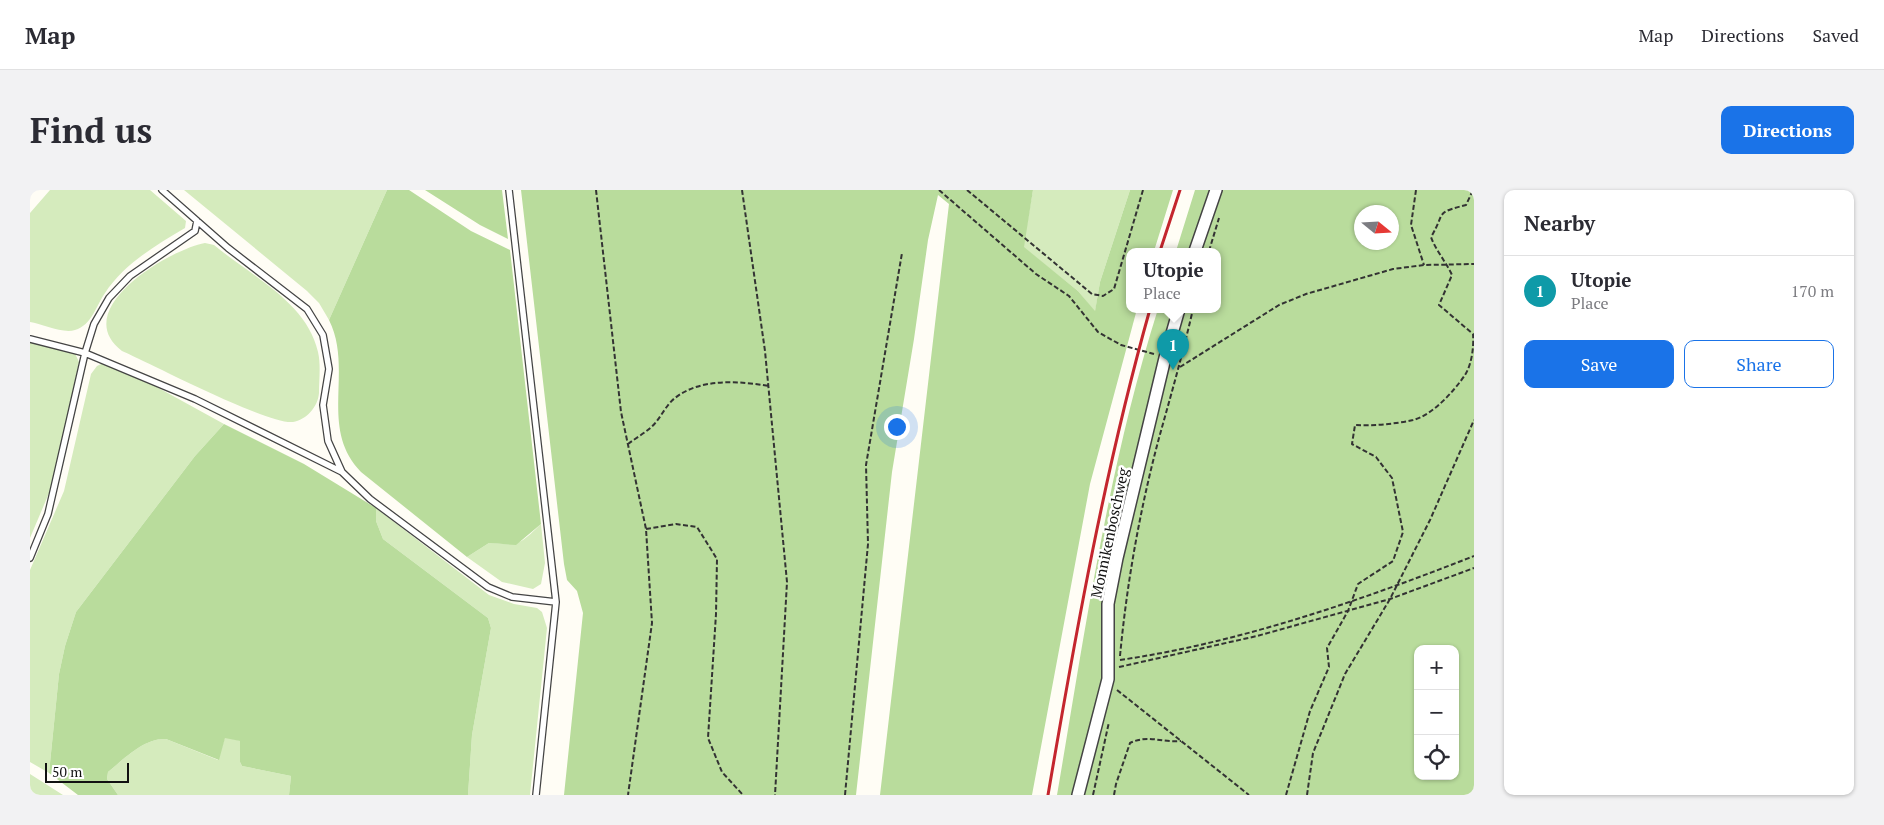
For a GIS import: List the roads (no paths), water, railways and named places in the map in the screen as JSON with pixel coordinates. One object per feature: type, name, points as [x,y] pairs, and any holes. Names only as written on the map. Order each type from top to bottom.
[{"type":"street","points":[[1196,248],[1216,190]]},
{"type":"street","name":"Monnikenboschweg","points":[[1078,795],[1108,679],[1108,604],[1165,358],[1178,313]]},
{"type":"lane","points":[[162,190],[197,221],[306,309],[323,335],[329,369],[323,405],[328,441],[342,472]]},
{"type":"lane","points":[[509,190],[556,602],[536,795]]},
{"type":"lane","points":[[30,558],[48,514],[85,353],[94,324],[109,298],[130,276],[195,231],[197,221]]},
{"type":"lane","points":[[30,339],[85,353],[195,400],[342,472],[370,499],[488,587],[512,597],[556,602]]},
{"type":"railway","points":[[1161,248],[1180,190]]},
{"type":"railway","points":[[1048,795],[1069,672],[1105,490],[1149,313]]},
{"type":"place","name":"Utopie","points":[[1173,370]]}]
